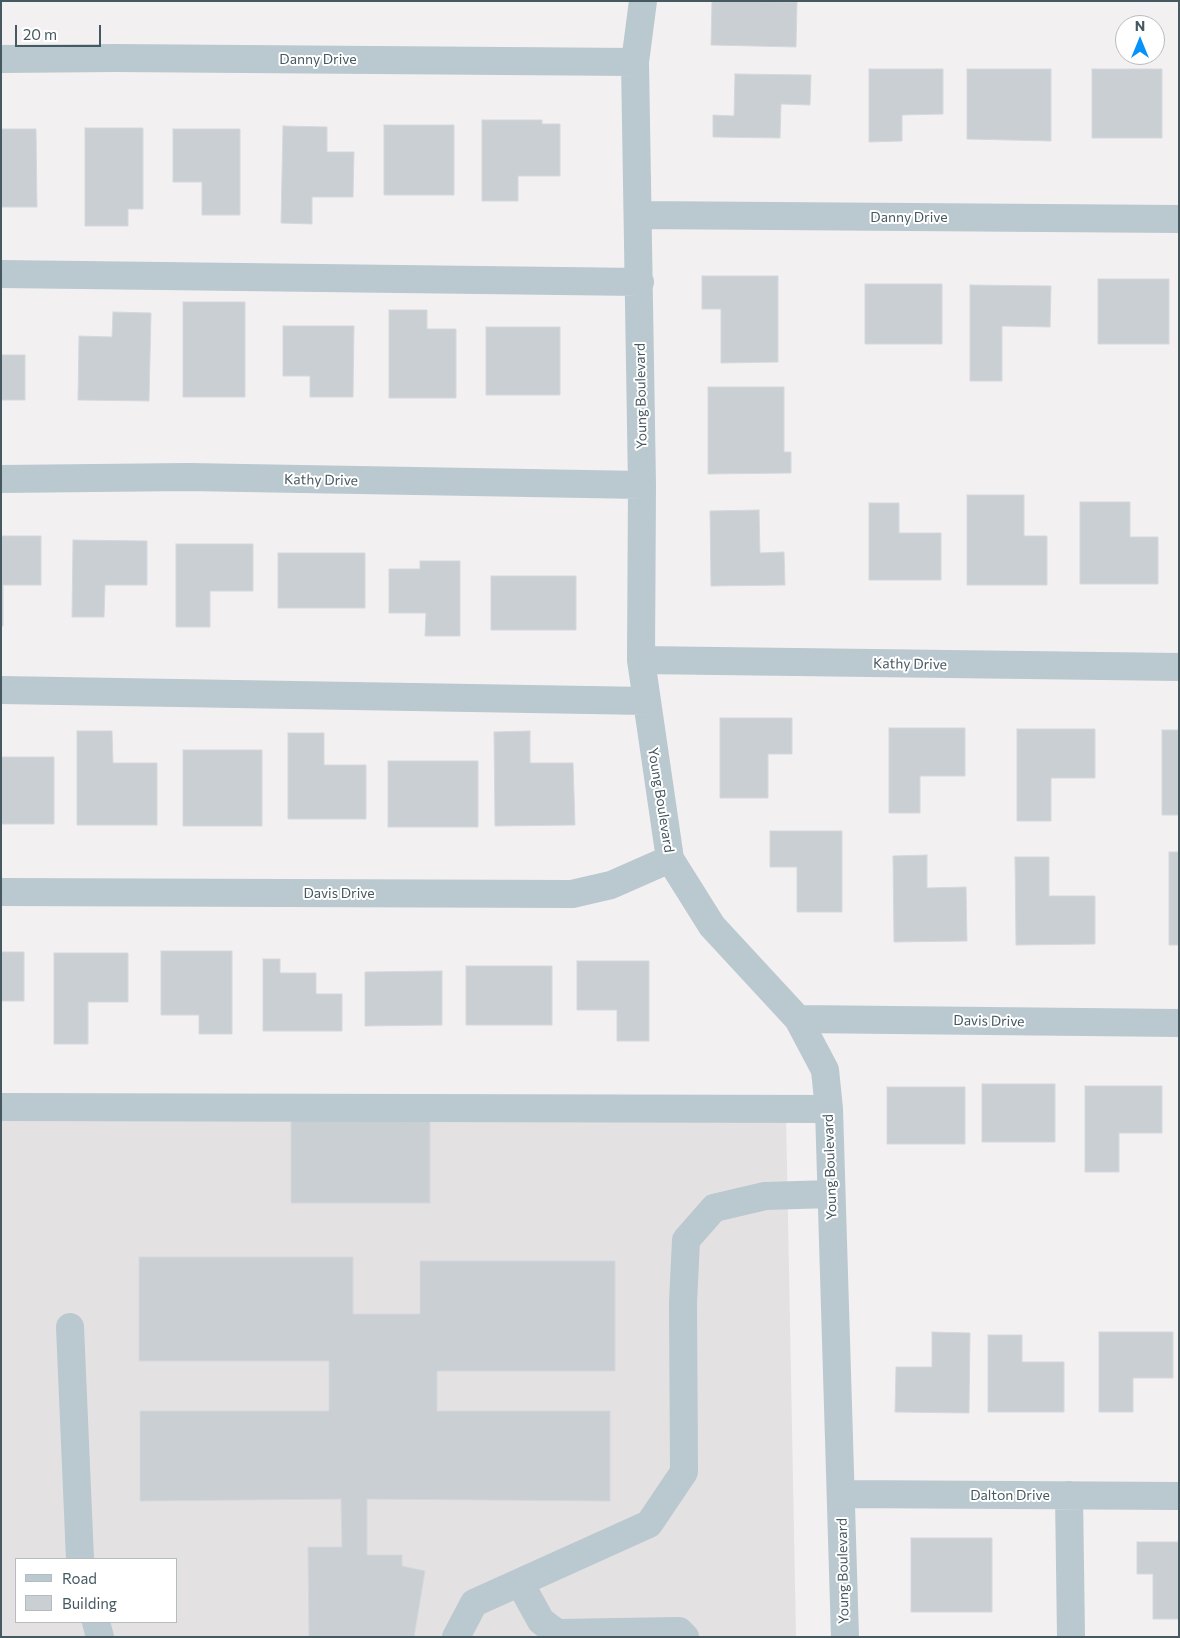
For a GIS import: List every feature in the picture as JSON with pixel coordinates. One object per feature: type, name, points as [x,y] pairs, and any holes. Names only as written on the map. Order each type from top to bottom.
[{"type":"street","name":"Young Boulevard","points":[[643,1],[635,62],[642,486],[640,660],[670,859],[712,926],[798,1019],[824,1070],[829,1110],[845,1637]]},
{"type":"street","name":"Danny Drive","points":[[1,59],[115,58],[635,62]]},
{"type":"street","name":"Danny Drive","points":[[639,216],[1179,219]]},
{"type":"street","points":[[1,274],[640,282]]},
{"type":"street","name":"Kathy Drive","points":[[1,479],[188,477],[642,486]]},
{"type":"street","name":"Kathy Drive","points":[[640,660],[1179,667]]},
{"type":"street","points":[[1,690],[647,701]]},
{"type":"street","name":"Davis Drive","points":[[1,892],[572,894],[611,885],[670,859]]},
{"type":"street","name":"Davis Drive","points":[[798,1019],[1179,1023]]},
{"type":"street","points":[[1,1108],[829,1110]]},
{"type":"street","points":[[456,1637],[474,1603],[649,1524],[684,1472],[683,1304],[686,1240],[714,1208],[765,1196],[831,1194]]},
{"type":"street","points":[[70,1327],[80,1558]]},
{"type":"street","name":"Dalton Drive","points":[[842,1494],[1179,1496]]},
{"type":"street","points":[[1069,1495],[1071,1637]]},
{"type":"street","points":[[520,1583],[541,1621],[557,1633],[679,1631],[686,1637]]},
{"type":"street","points":[[96,1623],[100,1637]]},
{"type":"shaded area","points":[[1,1112],[786,1114],[796,1637],[1,1637]]},
{"type":"building","points":[[712,1],[797,2],[796,47],[711,45]]},
{"type":"building","points":[[869,69],[943,69],[943,114],[902,115],[902,141],[869,142]]},
{"type":"building","points":[[967,69],[1051,69],[1051,141],[967,139]]},
{"type":"building","points":[[1092,69],[1162,69],[1162,138],[1092,138]]},
{"type":"building","points":[[735,74],[811,75],[810,105],[781,104],[780,138],[713,137],[713,115],[734,116]]},
{"type":"building","points":[[482,120],[542,120],[542,124],[560,124],[560,176],[518,176],[518,201],[482,201]]},
{"type":"building","points":[[384,125],[454,125],[454,195],[384,195]]},
{"type":"building","points":[[283,126],[327,127],[327,152],[354,152],[353,197],[312,197],[312,224],[281,223]]},
{"type":"building","points":[[85,128],[143,128],[143,209],[128,209],[128,226],[85,226]]},
{"type":"building","points":[[1,129],[36,129],[37,207],[1,207]]},
{"type":"building","points":[[173,129],[240,129],[240,215],[202,215],[202,182],[173,182]]},
{"type":"building","points":[[702,276],[778,276],[778,362],[721,363],[721,309],[702,309]]},
{"type":"building","points":[[1098,279],[1169,279],[1169,344],[1098,344]]},
{"type":"building","points":[[865,284],[942,284],[942,344],[865,344]]},
{"type":"building","points":[[970,285],[1051,286],[1050,327],[1002,326],[1002,381],[970,381]]},
{"type":"building","points":[[183,302],[245,302],[245,397],[183,397]]},
{"type":"building","points":[[389,310],[427,310],[427,329],[456,329],[456,398],[389,398]]},
{"type":"building","points":[[113,312],[151,313],[149,401],[78,400],[79,336],[112,337]]},
{"type":"building","points":[[283,326],[354,326],[353,397],[310,397],[310,376],[283,376]]},
{"type":"building","points":[[486,327],[560,327],[560,395],[486,395]]},
{"type":"building","points":[[1,355],[25,355],[25,400],[1,400]]},
{"type":"building","points":[[708,387],[784,387],[784,452],[791,452],[791,473],[708,474]]},
{"type":"building","points":[[967,495],[1024,495],[1024,536],[1047,536],[1047,585],[967,585]]},
{"type":"building","points":[[1080,502],[1130,502],[1130,537],[1158,537],[1158,584],[1080,584]]},
{"type":"building","points":[[869,503],[899,503],[899,533],[941,533],[941,580],[869,580]]},
{"type":"building","points":[[759,510],[760,553],[784,552],[785,585],[711,586],[710,511]]},
{"type":"building","points":[[1,536],[41,536],[41,585],[3,585],[3,626],[1,626]]},
{"type":"building","points":[[73,540],[147,541],[147,585],[105,585],[104,617],[72,617]]},
{"type":"building","points":[[176,544],[253,544],[253,591],[210,591],[210,627],[176,627]]},
{"type":"building","points":[[278,553],[365,553],[365,608],[278,608]]},
{"type":"building","points":[[420,561],[460,561],[460,636],[425,636],[426,613],[389,613],[389,569],[420,569]]},
{"type":"building","points":[[491,576],[576,576],[576,630],[491,630]]},
{"type":"building","points":[[720,718],[792,718],[792,754],[768,754],[768,798],[720,798]]},
{"type":"building","points":[[889,728],[965,728],[965,776],[920,776],[920,813],[889,813]]},
{"type":"building","points":[[1017,729],[1095,729],[1095,778],[1051,778],[1051,821],[1017,821]]},
{"type":"building","points":[[1162,730],[1179,730],[1179,815],[1162,815]]},
{"type":"building","points":[[77,731],[112,731],[113,763],[157,763],[157,825],[77,825]]},
{"type":"building","points":[[530,731],[530,763],[573,763],[575,825],[495,826],[494,732]]},
{"type":"building","points":[[288,733],[324,733],[324,765],[366,765],[366,819],[288,819]]},
{"type":"building","points":[[183,750],[262,750],[262,826],[183,826]]},
{"type":"building","points":[[1,757],[54,757],[54,824],[1,824]]},
{"type":"building","points":[[388,761],[478,761],[478,827],[388,827]]},
{"type":"building","points":[[770,831],[842,831],[842,912],[797,912],[797,867],[770,867]]},
{"type":"building","points":[[1169,852],[1179,852],[1179,945],[1169,945]]},
{"type":"building","points":[[927,855],[927,888],[966,887],[967,941],[894,942],[893,856]]},
{"type":"building","points":[[1015,857],[1049,857],[1049,896],[1095,896],[1095,944],[1016,945]]},
{"type":"building","points":[[161,951],[232,951],[232,1034],[199,1034],[199,1015],[161,1015]]},
{"type":"building","points":[[1,952],[24,952],[24,1001],[1,1001]]},
{"type":"building","points":[[54,953],[128,953],[128,1002],[88,1002],[88,1044],[54,1044]]},
{"type":"building","points":[[263,959],[280,959],[280,973],[316,973],[316,994],[342,994],[342,1031],[263,1031]]},
{"type":"building","points":[[577,961],[649,961],[649,1041],[617,1041],[617,1010],[577,1010]]},
{"type":"building","points":[[466,966],[552,966],[552,1025],[466,1025]]},
{"type":"building","points":[[442,971],[442,1025],[365,1026],[365,972]]},
{"type":"building","points":[[982,1084],[1055,1084],[1055,1142],[982,1142]]},
{"type":"building","points":[[1085,1086],[1162,1086],[1162,1133],[1119,1133],[1119,1172],[1085,1172]]},
{"type":"building","points":[[887,1087],[965,1087],[965,1144],[887,1144]]},
{"type":"building","points":[[291,1120],[430,1120],[430,1203],[291,1203]]},
{"type":"building","points":[[139,1257],[353,1257],[353,1314],[420,1314],[420,1261],[615,1261],[615,1371],[437,1371],[437,1411],[610,1411],[610,1501],[367,1499],[367,1555],[402,1555],[402,1566],[425,1571],[414,1637],[309,1637],[308,1547],[342,1547],[341,1499],[140,1501],[140,1411],[329,1411],[329,1361],[139,1361]]},
{"type":"building","points":[[932,1332],[970,1333],[969,1413],[895,1412],[896,1367],[932,1367]]},
{"type":"building","points":[[1099,1332],[1173,1332],[1173,1378],[1133,1378],[1133,1412],[1099,1412]]},
{"type":"building","points":[[988,1335],[1022,1335],[1022,1362],[1064,1362],[1064,1412],[988,1412]]},
{"type":"building","points":[[911,1538],[992,1538],[992,1612],[911,1612]]},
{"type":"building","points":[[1137,1542],[1179,1542],[1179,1619],[1153,1619],[1153,1574],[1137,1574]]}]
